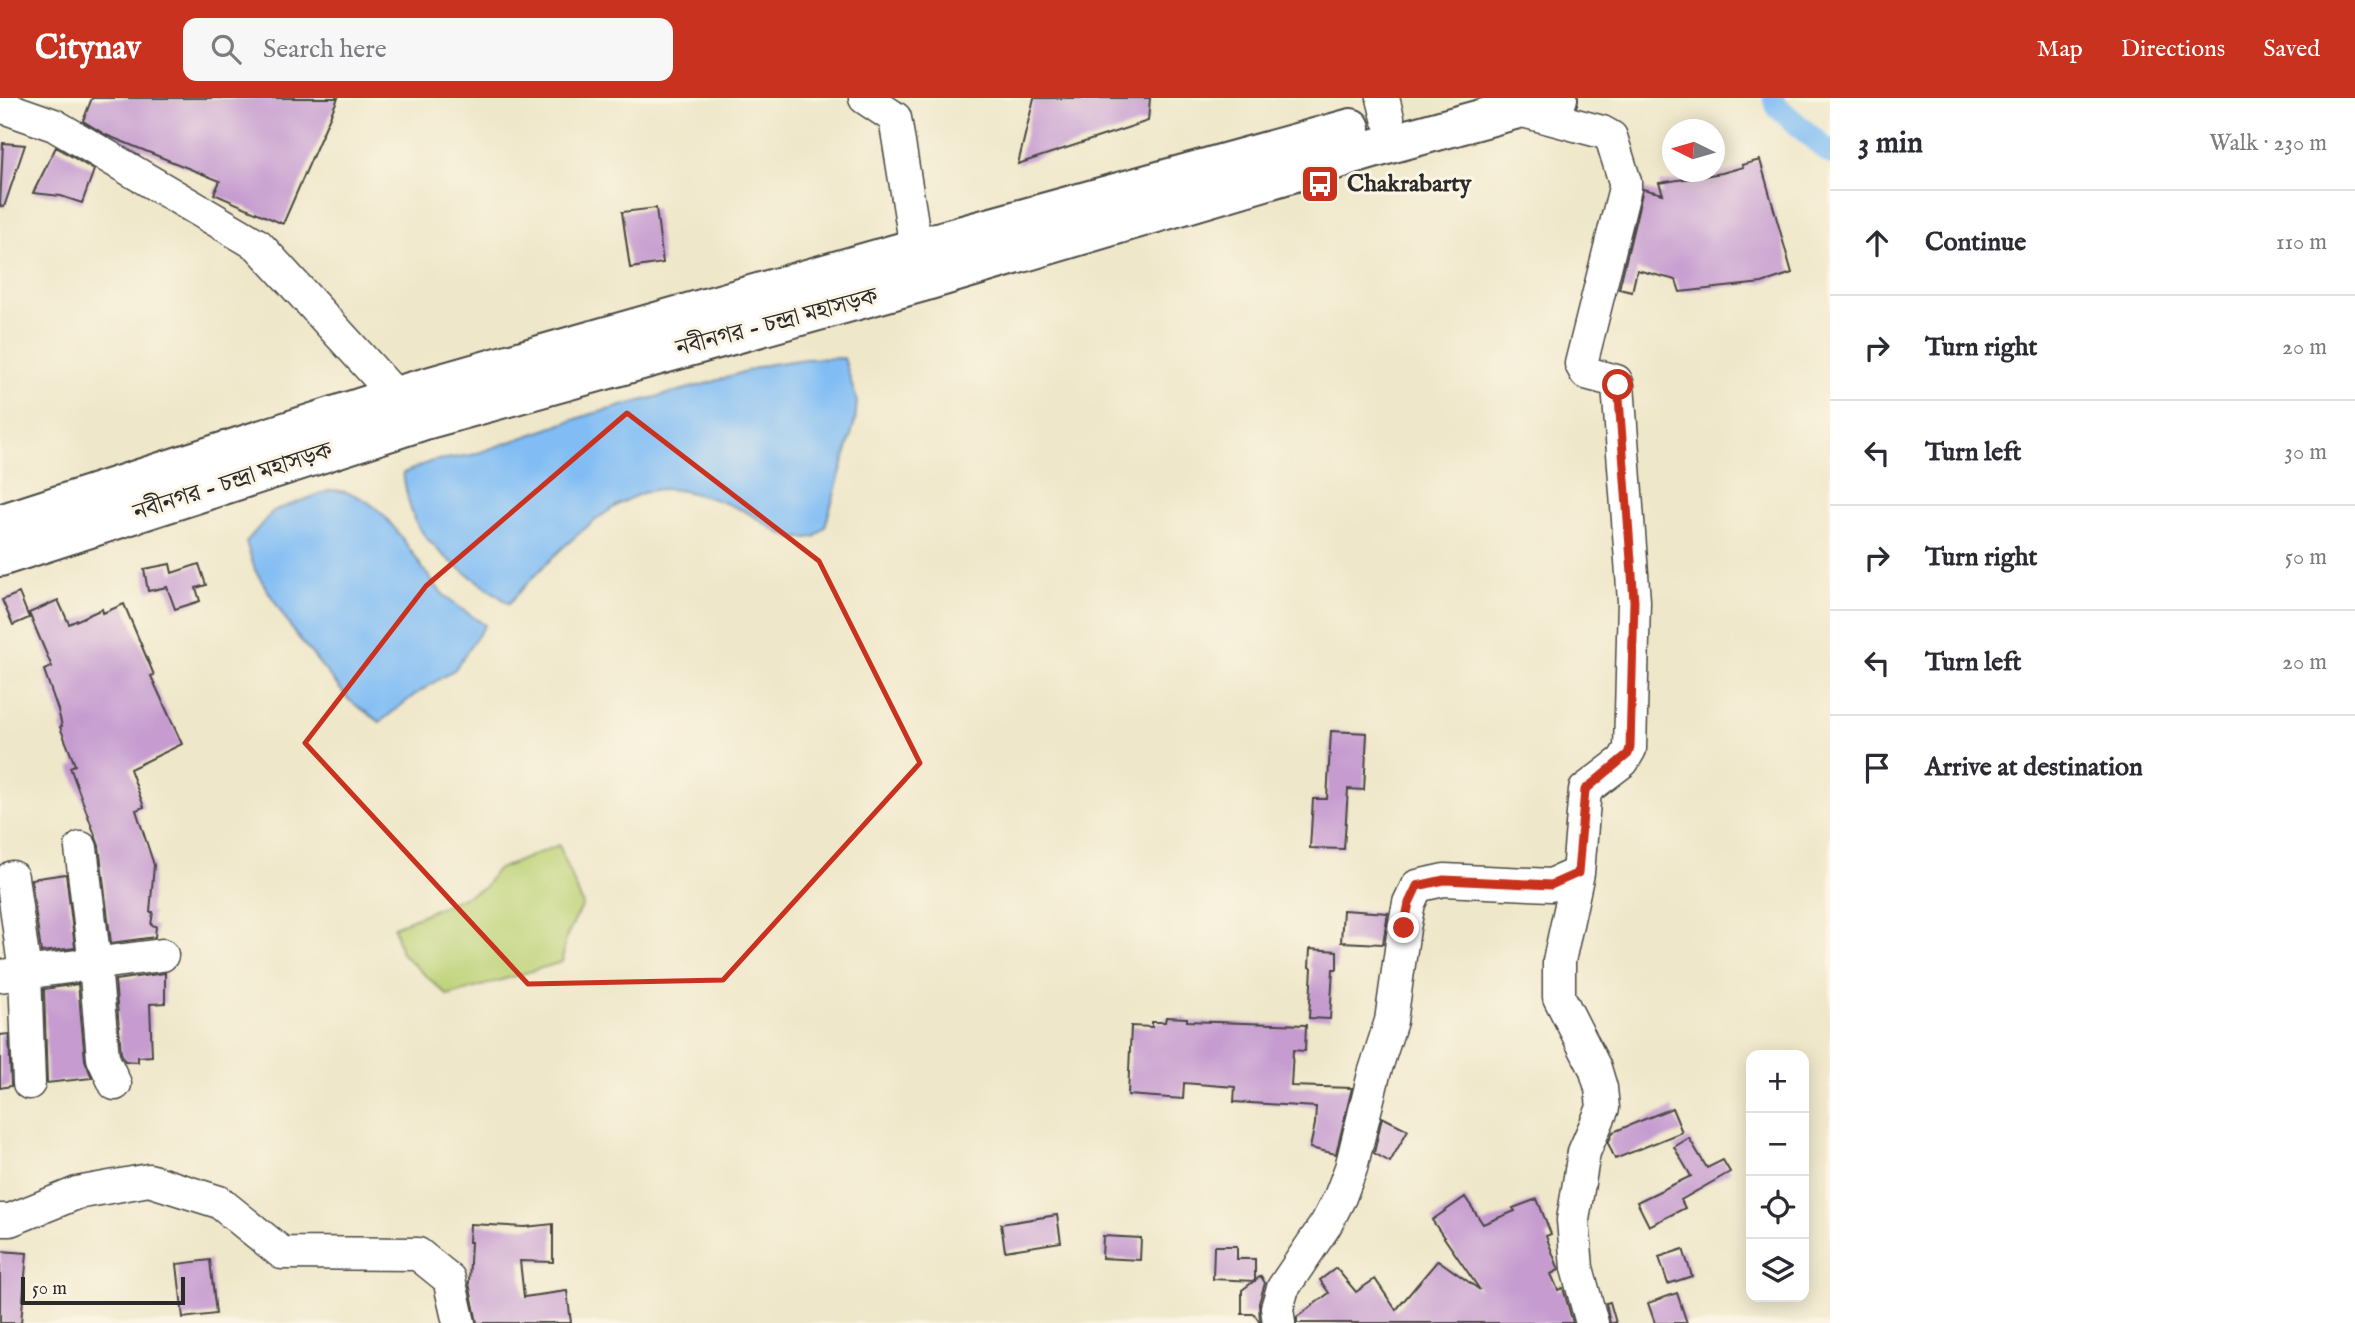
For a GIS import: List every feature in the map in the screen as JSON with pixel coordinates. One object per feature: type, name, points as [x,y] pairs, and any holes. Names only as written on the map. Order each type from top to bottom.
[{"type":"highway","name":"নবীনগর - চন্দ্রা মহাসড়ক","points":[[0,557],[425,420],[923,282],[1040,231],[1385,108],[1455,98]]},
{"type":"highway","name":"নবীনগর - চন্দ্রা মহাসড়ক","points":[[0,524],[396,396],[916,248],[1040,231],[1558,98]]},
{"type":"street","points":[[865,98],[895,118],[916,248]]},
{"type":"street","points":[[0,106],[54,125],[258,244],[396,396]]},
{"type":"street","points":[[1515,109],[1602,132],[1611,137],[1625,182],[1581,364],[1586,373],[1616,381],[1618,385],[1634,601],[1630,748],[1623,761],[1585,790],[1578,873],[1560,955],[1559,997],[1595,1069],[1603,1108],[1584,1152],[1573,1220],[1577,1268],[1592,1323]]},
{"type":"street","points":[[81,848],[103,1058],[116,1084]]},
{"type":"street","points":[[1279,1323],[1277,1308],[1283,1288],[1326,1224],[1351,1168],[1374,1074],[1391,1021],[1404,928],[1409,903],[1417,886],[1444,880],[1551,885],[1578,873]]},
{"type":"street","points":[[12,877],[12,975],[29,1083]]},
{"type":"street","points":[[12,975],[162,954]]},
{"type":"street","points":[[0,1220],[10,1220],[77,1193],[149,1180],[219,1202],[282,1253],[418,1254],[449,1279],[458,1323]]},
{"type":"highlighted area","points":[[627,413],[819,561],[920,763],[723,980],[528,984],[305,743],[426,586]]},
{"type":"green space","points":[[559,845],[583,905],[566,937],[562,962],[448,996],[401,953],[394,927],[484,888],[496,870]]},
{"type":"water","points":[[844,358],[857,402],[855,421],[825,527],[815,537],[787,536],[742,510],[693,493],[665,489],[645,492],[624,502],[580,533],[539,571],[509,604],[437,549],[412,514],[403,473],[432,461],[472,455],[588,415],[765,365],[805,359]]},
{"type":"water","points":[[331,490],[351,494],[368,502],[382,514],[442,593],[485,625],[455,669],[413,696],[380,722],[349,700],[293,631],[255,570],[246,542],[273,511]]},
{"type":"building","points":[[92,98],[338,98],[283,224],[214,194],[220,181],[106,135],[83,121]]},
{"type":"building","points":[[1034,98],[1150,98],[1148,121],[1018,164]]},
{"type":"building","points":[[3,143],[25,145],[4,207],[0,206]]},
{"type":"building","points":[[56,147],[94,170],[82,203],[61,196],[33,193]]},
{"type":"building","points":[[1760,160],[1792,273],[1762,283],[1680,292],[1676,280],[1637,270],[1632,292],[1619,289],[1643,189],[1663,194],[1659,183],[1725,182],[1725,172],[1743,167],[1742,165]]},
{"type":"building","points":[[656,208],[663,263],[630,268],[622,212]]},
{"type":"building","points":[[170,564],[172,573],[199,564],[206,585],[196,588],[200,601],[175,609],[167,587],[148,591],[144,569]]},
{"type":"building","points":[[19,593],[29,618],[13,625],[2,600]]},
{"type":"building","points":[[58,600],[69,624],[102,609],[103,613],[124,604],[154,675],[151,676],[182,744],[130,769],[144,807],[136,810],[154,865],[150,912],[153,912],[151,925],[156,926],[155,937],[111,943],[99,846],[70,767],[75,765],[60,727],[62,726],[58,710],[44,670],[52,667],[29,613]]},
{"type":"building","points":[[1331,731],[1367,733],[1364,790],[1348,789],[1344,849],[1310,848],[1313,799],[1327,799]]},
{"type":"building","points":[[66,874],[75,948],[41,952],[31,879]]},
{"type":"building","points":[[1343,910],[1388,913],[1383,944],[1341,942]]},
{"type":"building","points":[[1310,949],[1337,951],[1337,969],[1333,969],[1330,1019],[1309,1018],[1312,968],[1309,967]]},
{"type":"building","points":[[165,973],[165,1003],[150,1004],[152,1056],[138,1057],[138,1062],[125,1061],[121,1053],[115,980]]},
{"type":"building","points":[[78,984],[85,1060],[92,1078],[47,1083],[44,989]]},
{"type":"building","points":[[1166,1017],[1187,1018],[1187,1021],[1306,1025],[1305,1051],[1293,1050],[1291,1086],[1352,1088],[1336,1154],[1310,1148],[1316,1107],[1234,1102],[1235,1087],[1184,1083],[1183,1099],[1128,1095],[1131,1026],[1152,1027],[1152,1022],[1165,1022]]},
{"type":"building","points":[[9,1034],[11,1086],[0,1088],[0,1035]]},
{"type":"building","points":[[1672,1108],[1682,1132],[1615,1159],[1608,1143],[1613,1132]]},
{"type":"building","points":[[1382,1117],[1408,1130],[1390,1162],[1374,1153]]},
{"type":"building","points":[[1689,1138],[1707,1168],[1723,1160],[1730,1172],[1681,1200],[1685,1208],[1649,1226],[1637,1202],[1691,1176],[1674,1147]]},
{"type":"building","points":[[1465,1197],[1483,1224],[1537,1199],[1551,1234],[1546,1236],[1559,1270],[1551,1274],[1558,1290],[1563,1288],[1573,1323],[1297,1323],[1297,1317],[1329,1293],[1320,1280],[1336,1268],[1356,1292],[1375,1279],[1396,1310],[1438,1260],[1480,1290],[1432,1220]]},
{"type":"building","points":[[1057,1215],[1061,1242],[1005,1251],[1001,1224]]},
{"type":"building","points":[[470,1224],[525,1227],[553,1224],[553,1262],[520,1261],[524,1297],[567,1291],[571,1323],[477,1323],[469,1283]]},
{"type":"building","points":[[1103,1236],[1141,1238],[1140,1260],[1102,1258]]},
{"type":"building","points":[[1214,1246],[1237,1246],[1237,1259],[1255,1259],[1255,1281],[1213,1279]]},
{"type":"building","points":[[1683,1249],[1692,1276],[1668,1284],[1659,1257]]},
{"type":"building","points":[[0,1251],[27,1253],[21,1323],[0,1323]]},
{"type":"building","points":[[210,1260],[216,1314],[183,1318],[177,1264]]},
{"type":"building","points":[[1261,1276],[1265,1283],[1259,1303],[1260,1323],[1254,1314],[1242,1314],[1242,1290]]},
{"type":"building","points":[[1677,1293],[1687,1323],[1655,1323],[1648,1303]]},
{"type":"building","points":[[1610,1302],[1616,1323],[1610,1323],[1606,1303]]},
{"type":"waterway","points":[[1774,98],[1776,106],[1830,153]]},
{"type":"place","name":"Chakrabarty","points":[[1320,184]]},
{"type":"route","points":[[1404,928],[1411,896],[1417,886],[1444,880],[1551,885],[1578,873],[1585,790],[1623,761],[1628,754],[1634,601],[1618,385]]}]
